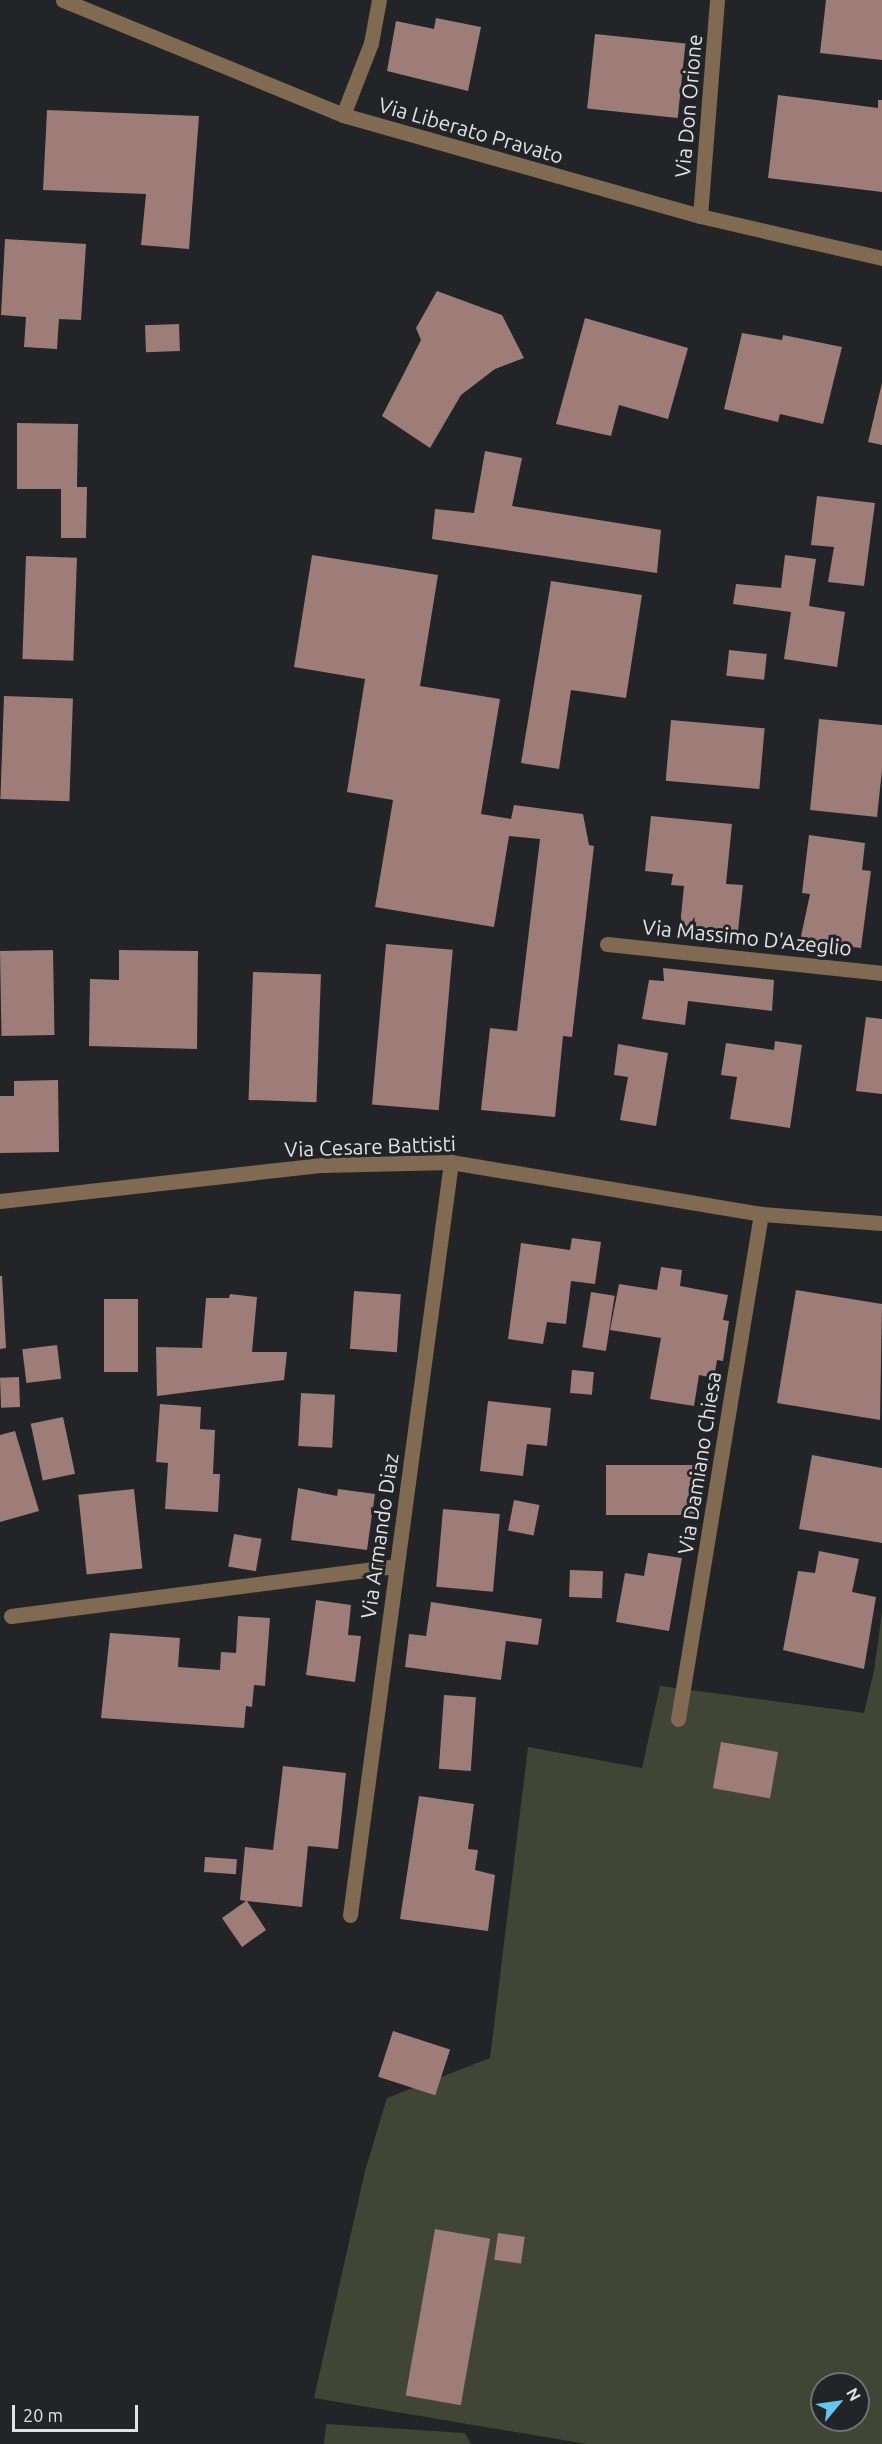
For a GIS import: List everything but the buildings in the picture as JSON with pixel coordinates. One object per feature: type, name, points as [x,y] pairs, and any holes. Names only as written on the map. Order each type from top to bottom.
[{"type":"street","name":"Via Liberato Pravato","points":[[63,0],[343,115],[700,216],[882,258]]},
{"type":"street","points":[[343,115],[371,43],[379,0]]},
{"type":"street","name":"Via Don Orione","points":[[700,216],[717,0]]},
{"type":"street","name":"Via Massimo D'Azeglio","points":[[607,944],[882,973]]},
{"type":"street","name":"Via Cesare Battisti","points":[[0,1201],[322,1165],[451,1162],[761,1214],[882,1223]]},
{"type":"street","name":"Via Armando Diaz","points":[[350,1915],[451,1162]]},
{"type":"street","name":"Via Damiano Chiesa","points":[[678,1719],[761,1214]]},
{"type":"street","points":[[11,1616],[397,1566]]},
{"type":"green space","points":[[882,1612],[882,2444],[586,2444],[314,2398],[365,2171],[387,2098],[490,2058],[528,1747],[642,1768],[660,1686],[864,1713],[874,1671]]},
{"type":"green space","points":[[326,2424],[465,2433],[471,2444],[324,2444]]}]
